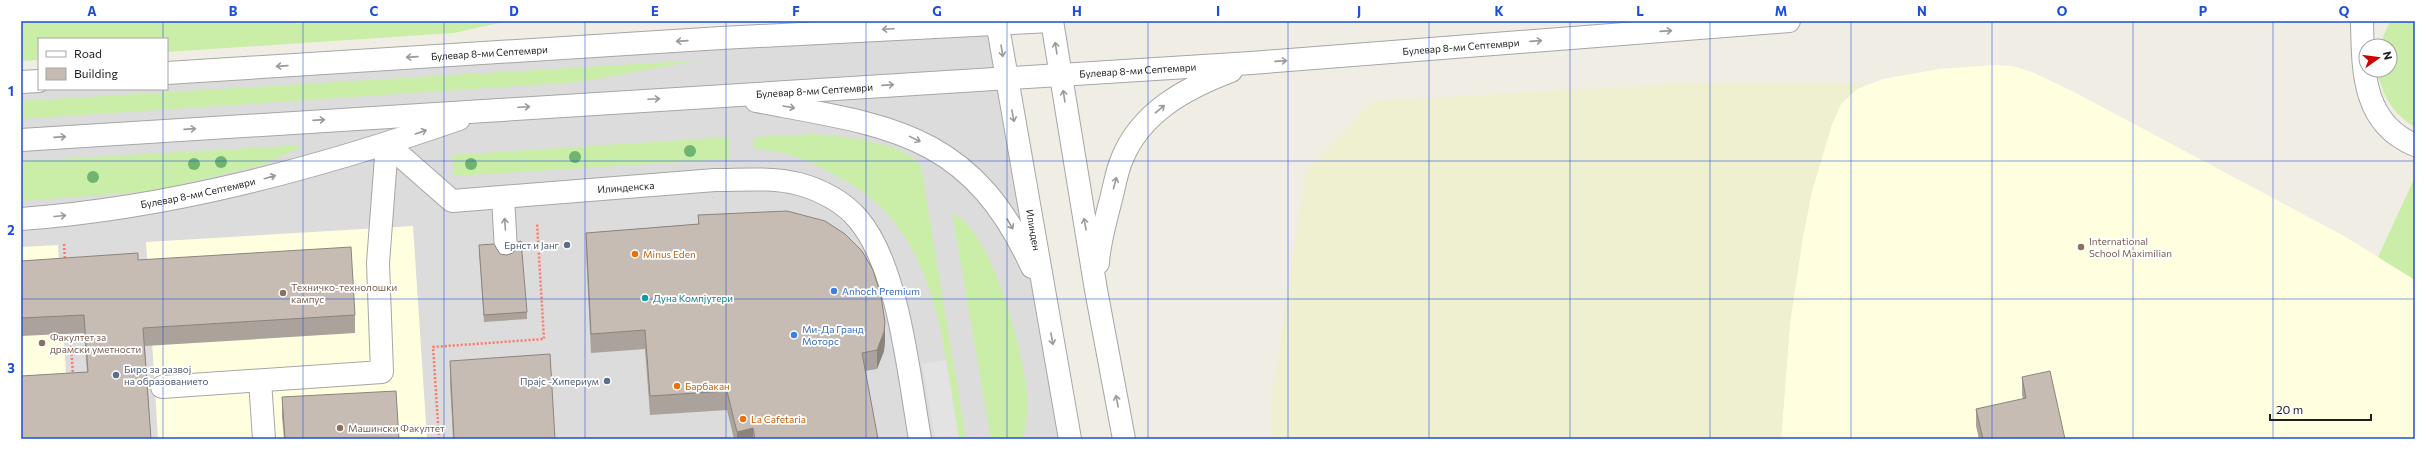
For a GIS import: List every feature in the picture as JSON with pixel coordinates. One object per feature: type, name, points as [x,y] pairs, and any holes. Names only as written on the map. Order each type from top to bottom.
[{"type":"street","points":[[721,38],[768,21]]},
{"type":"street","points":[[1052,21],[1096,290],[1124,439]]},
{"type":"street","name":"Булевар 8-ми Септември","points":[[168,73],[721,38],[997,22],[1052,21]]},
{"type":"street","name":"Булевар 8-ми Септември","points":[[21,140],[1251,63],[1789,21]]},
{"type":"street","points":[[2362,21],[2364,72],[2375,109],[2383,122],[2394,133],[2415,145]]},
{"type":"street","name":"Илинден","points":[[997,22],[1070,439]]},
{"type":"street","points":[[1096,290],[1098,249],[1122,159],[1133,138],[1160,108],[1184,92],[1204,81],[1251,63]]},
{"type":"street","points":[[21,82],[38,81]]},
{"type":"street","points":[[723,95],[874,124],[910,136],[944,155],[972,177],[1004,214],[1022,246],[1045,300]]},
{"type":"street","name":"Булевар 8-ми Септември","points":[[21,219],[62,216],[121,208],[256,181],[387,144],[485,110]]},
{"type":"street","points":[[162,387],[382,372],[378,263],[387,144]]},
{"type":"street","name":"Илинденска","points":[[387,144],[452,201],[495,199],[715,180],[778,180],[818,191],[843,204],[858,219],[869,234],[881,256],[894,302],[920,439]]},
{"type":"street","points":[[495,199],[499,251]]},
{"type":"street","points":[[260,381],[264,439]]},
{"type":"path","points":[[439,439],[433,347],[544,339],[535,195]]},
{"type":"path","points":[[62,216],[65,264]]},
{"type":"path","points":[[70,328],[74,383]]},
{"type":"shaded area","points":[[997,23],[1070,439],[21,439],[21,82],[38,89],[38,90],[168,90],[168,73]]},
{"type":"shaded area","name":"International School Maximilian","points":[[1994,65],[2012,66],[2032,72],[2076,93],[2344,236],[2415,280],[2415,439],[1781,439],[1790,323],[1803,236],[1812,191],[1832,124],[1841,104],[1857,89],[1883,79],[1939,69]]},
{"type":"shaded area","points":[[1690,83],[1869,83],[1857,89],[1841,104],[1832,124],[1812,191],[1803,236],[1790,323],[1781,439],[1272,439],[1271,404],[1306,171],[1373,101]]},
{"type":"shaded area","name":"Техничко-технолошки кампус","points":[[413,226],[427,439],[158,439],[146,242]]},
{"type":"shaded area","name":"Факултет за драмски уметности","points":[[58,245],[70,439],[21,439],[21,247]]},
{"type":"shaded area","points":[[946,360],[959,439],[935,439],[922,364]]},
{"type":"green space","points":[[21,21],[508,21],[454,33],[168,52],[168,38],[38,38],[38,60],[21,61]]},
{"type":"green space","points":[[2390,21],[2415,21],[2415,127],[2401,117],[2391,105],[2380,83],[2379,78],[2398,78],[2398,38],[2383,38]]},
{"type":"green space","points":[[701,60],[579,82],[21,119],[21,101]]},
{"type":"green space","points":[[812,134],[854,138],[886,145],[912,158],[921,166],[966,439],[959,439],[943,344],[927,282],[914,253],[897,226],[871,198],[856,187],[824,169],[786,153],[756,150],[754,148],[754,139],[757,137]]},
{"type":"green space","points":[[729,137],[730,159],[454,176],[452,155]]},
{"type":"green space","points":[[305,145],[262,165],[153,191],[21,201],[21,161]]},
{"type":"green space","points":[[2415,177],[2415,280],[2378,257]]},
{"type":"green space","points":[[952,213],[967,224],[980,243],[993,267],[1003,294],[1019,350],[1027,394],[1027,416],[1023,439],[991,439]]},
{"type":"building","points":[[787,211],[825,221],[845,234],[862,251],[873,270],[881,296],[885,322],[884,332],[877,350],[862,353],[878,439],[755,439],[753,428],[737,432],[727,391],[650,396],[645,330],[591,334],[586,233],[699,224],[698,215]]},
{"type":"building","points":[[521,241],[527,312],[484,315],[479,245],[494,244],[500,254],[507,255],[513,253],[518,242]]},
{"type":"building","points":[[351,247],[355,315],[143,328],[151,439],[21,439],[21,376],[88,372],[84,315],[21,318],[21,261],[138,253],[138,260]]},
{"type":"building","points":[[550,354],[555,439],[454,439],[450,361]]},
{"type":"building","points":[[2050,371],[2065,439],[1983,439],[1976,409],[2026,398],[2022,377]]},
{"type":"building","points":[[396,391],[399,439],[285,439],[282,397]]},
{"type":"place","name":"Ернст и Јанг","points":[[567,245]]},
{"type":"place","name":"International School Maximilian","points":[[2081,247]]},
{"type":"place","name":"Minus Eden","points":[[635,254]]},
{"type":"place","name":"Anhoch Premium","points":[[834,291]]},
{"type":"place","name":"Техничко-технолошки кампус","points":[[283,293]]},
{"type":"place","name":"Дуна Компјутери","points":[[645,298]]},
{"type":"place","name":"Ми-Да Гранд Моторс","points":[[794,335]]},
{"type":"place","name":"Факултет за драмски уметности","points":[[42,343]]},
{"type":"place","name":"Биро за развој на образованието","points":[[116,375]]},
{"type":"place","name":"Прајс -Хипериум","points":[[607,381]]},
{"type":"place","name":"Барбакан","points":[[677,386]]},
{"type":"place","name":"La Cafetaria","points":[[743,419]]},
{"type":"place","name":"Машински Факултет","points":[[340,428]]}]
